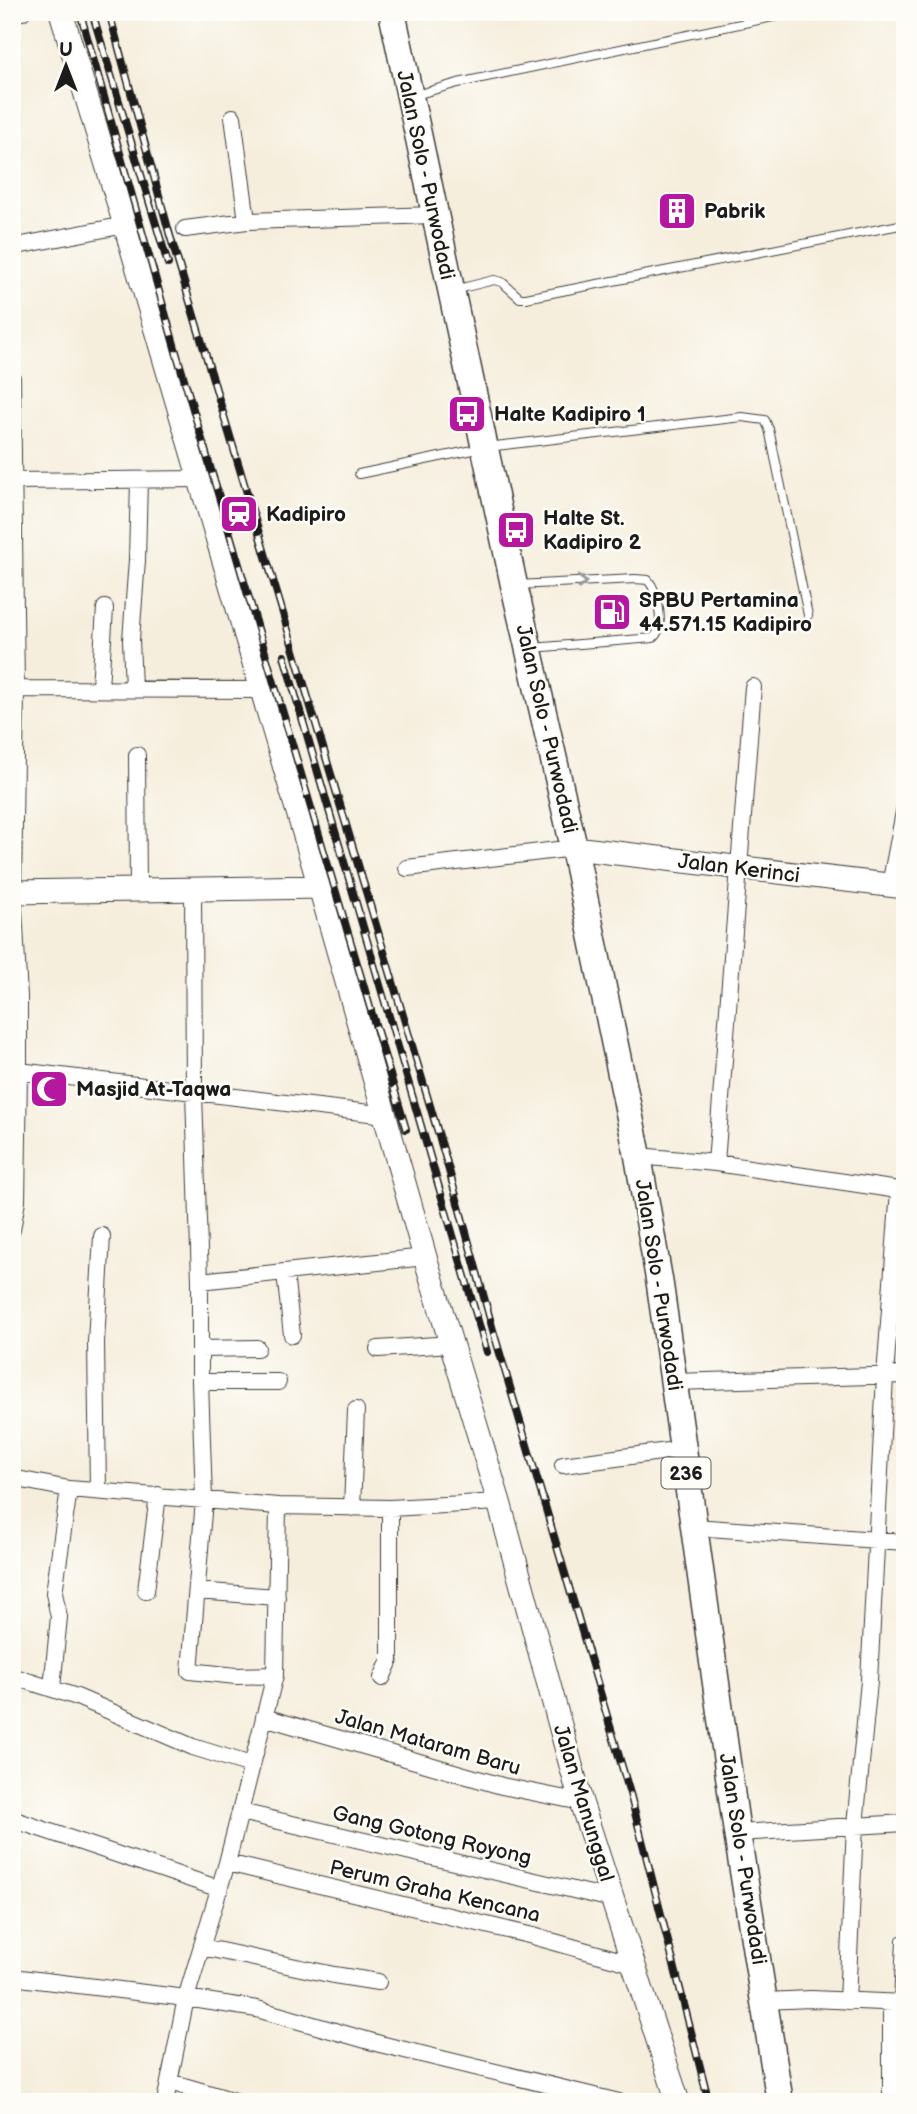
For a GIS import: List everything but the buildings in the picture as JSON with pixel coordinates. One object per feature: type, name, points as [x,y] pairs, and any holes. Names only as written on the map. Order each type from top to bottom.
[{"type":"main road","name":"Jalan Solo - Purwodadi","points":[[392,12],[487,447],[514,585],[574,848],[638,1156],[674,1382],[737,1833],[780,2102]]},
{"type":"street","points":[[12,13],[22,12]]},
{"type":"street","name":"Jalan Manunggal","points":[[61,12],[499,1502],[581,1802],[678,2102]]},
{"type":"street","points":[[233,117],[247,221]]},
{"type":"street","points":[[185,229],[247,221],[435,215]]},
{"type":"street","points":[[12,247],[125,225]]},
{"type":"street","points":[[12,377],[13,891],[19,997],[12,1230]]},
{"type":"street","points":[[13,482],[200,479]]},
{"type":"street","points":[[133,688],[131,640],[137,572],[139,480]]},
{"type":"street","points":[[100,688],[104,608]]},
{"type":"street","points":[[716,1163],[753,687]]},
{"type":"street","points":[[14,689],[262,690]]},
{"type":"street","points":[[137,755],[138,889]]},
{"type":"street","points":[[897,886],[905,807]]},
{"type":"street","points":[[407,868],[574,848]]},
{"type":"street","name":"Jalan Kerinci","points":[[574,848],[897,886]]},
{"type":"street","points":[[13,891],[320,887]]},
{"type":"street","points":[[193,888],[194,1093],[204,1500],[190,1671],[236,1676],[275,1675]]},
{"type":"street","points":[[15,1071],[386,1115]]},
{"type":"street","points":[[638,1156],[716,1163],[902,1190],[885,1376],[869,1681],[855,1825],[847,2001]]},
{"type":"street","points":[[98,1490],[96,1342],[102,1236]]},
{"type":"street","points":[[200,1281],[425,1257]]},
{"type":"street","points":[[285,1273],[292,1335]]},
{"type":"street","points":[[378,1349],[451,1344]]},
{"type":"street","points":[[200,1349],[257,1348]]},
{"type":"street","points":[[674,1382],[905,1375]]},
{"type":"street","points":[[200,1382],[278,1382]]},
{"type":"street","points":[[352,1508],[356,1410]]},
{"type":"street","points":[[563,1465],[683,1449]]},
{"type":"street","points":[[12,1478],[69,1489],[278,1506],[390,1508],[499,1502]]},
{"type":"street","points":[[52,1688],[59,1617],[54,1593],[69,1489]]},
{"type":"street","points":[[146,1591],[158,1495]]},
{"type":"street","points":[[165,2102],[187,1998],[242,1812],[251,1765],[275,1675],[278,1506]]},
{"type":"street","points":[[382,1678],[390,1660],[390,1508]]},
{"type":"street","points":[[694,1527],[905,1542]]},
{"type":"street","points":[[197,1591],[276,1597]]},
{"type":"street","points":[[12,1676],[52,1688],[193,1747],[251,1765]]},
{"type":"street","name":"Jalan Mataram Baru","points":[[264,1717],[502,1786],[581,1802]]},
{"type":"street","name":"Gang Gotong Royong","points":[[242,1812],[612,1899]]},
{"type":"street","points":[[12,1819],[220,1889]]},
{"type":"street","points":[[737,1833],[905,1824]]},
{"type":"street","name":"Perum Graha Kencana","points":[[228,1863],[533,1936],[632,1965]]},
{"type":"street","points":[[202,1947],[378,1982]]},
{"type":"street","points":[[12,1977],[257,2009],[380,2044],[619,2102]]},
{"type":"street","points":[[765,2001],[811,1999],[898,2003],[891,2102]]},
{"type":"street","points":[[170,2082],[238,2102]]},
{"type":"street","points":[[544,2102],[549,2086]]},
{"type":"lane","points":[[409,97],[458,83],[797,12]]},
{"type":"lane","points":[[451,291],[494,280],[502,282],[520,298],[526,298],[905,224]]},
{"type":"lane","points":[[359,474],[487,447],[742,417],[765,420],[808,615]]},
{"type":"lane","points":[[514,585],[635,579],[648,580],[655,588],[660,625],[658,634],[653,638],[529,648]]},
{"type":"lane","points":[[898,2003],[901,1940]]},
{"type":"railway","points":[[80,12],[177,355],[406,1129]]},
{"type":"railway","points":[[92,12],[168,264]]},
{"type":"railway","points":[[109,12],[169,232],[445,1156],[493,1330],[631,1797],[709,2102]]},
{"type":"railway","points":[[284,656],[487,1352]]},
{"type":"place","name":"Pabrik","points":[[677,211]]},
{"type":"place","name":"Halte Kadipiro 1","points":[[467,414]]},
{"type":"place","name":"Kadipiro","points":[[239,514]]},
{"type":"place","name":"Halte St. Kadipiro 2","points":[[516,530]]},
{"type":"place","name":"SPBU Pertamina 44.571.15 Kadipiro","points":[[612,612]]},
{"type":"place","name":"Masjid At-Taqwa","points":[[49,1089]]}]
